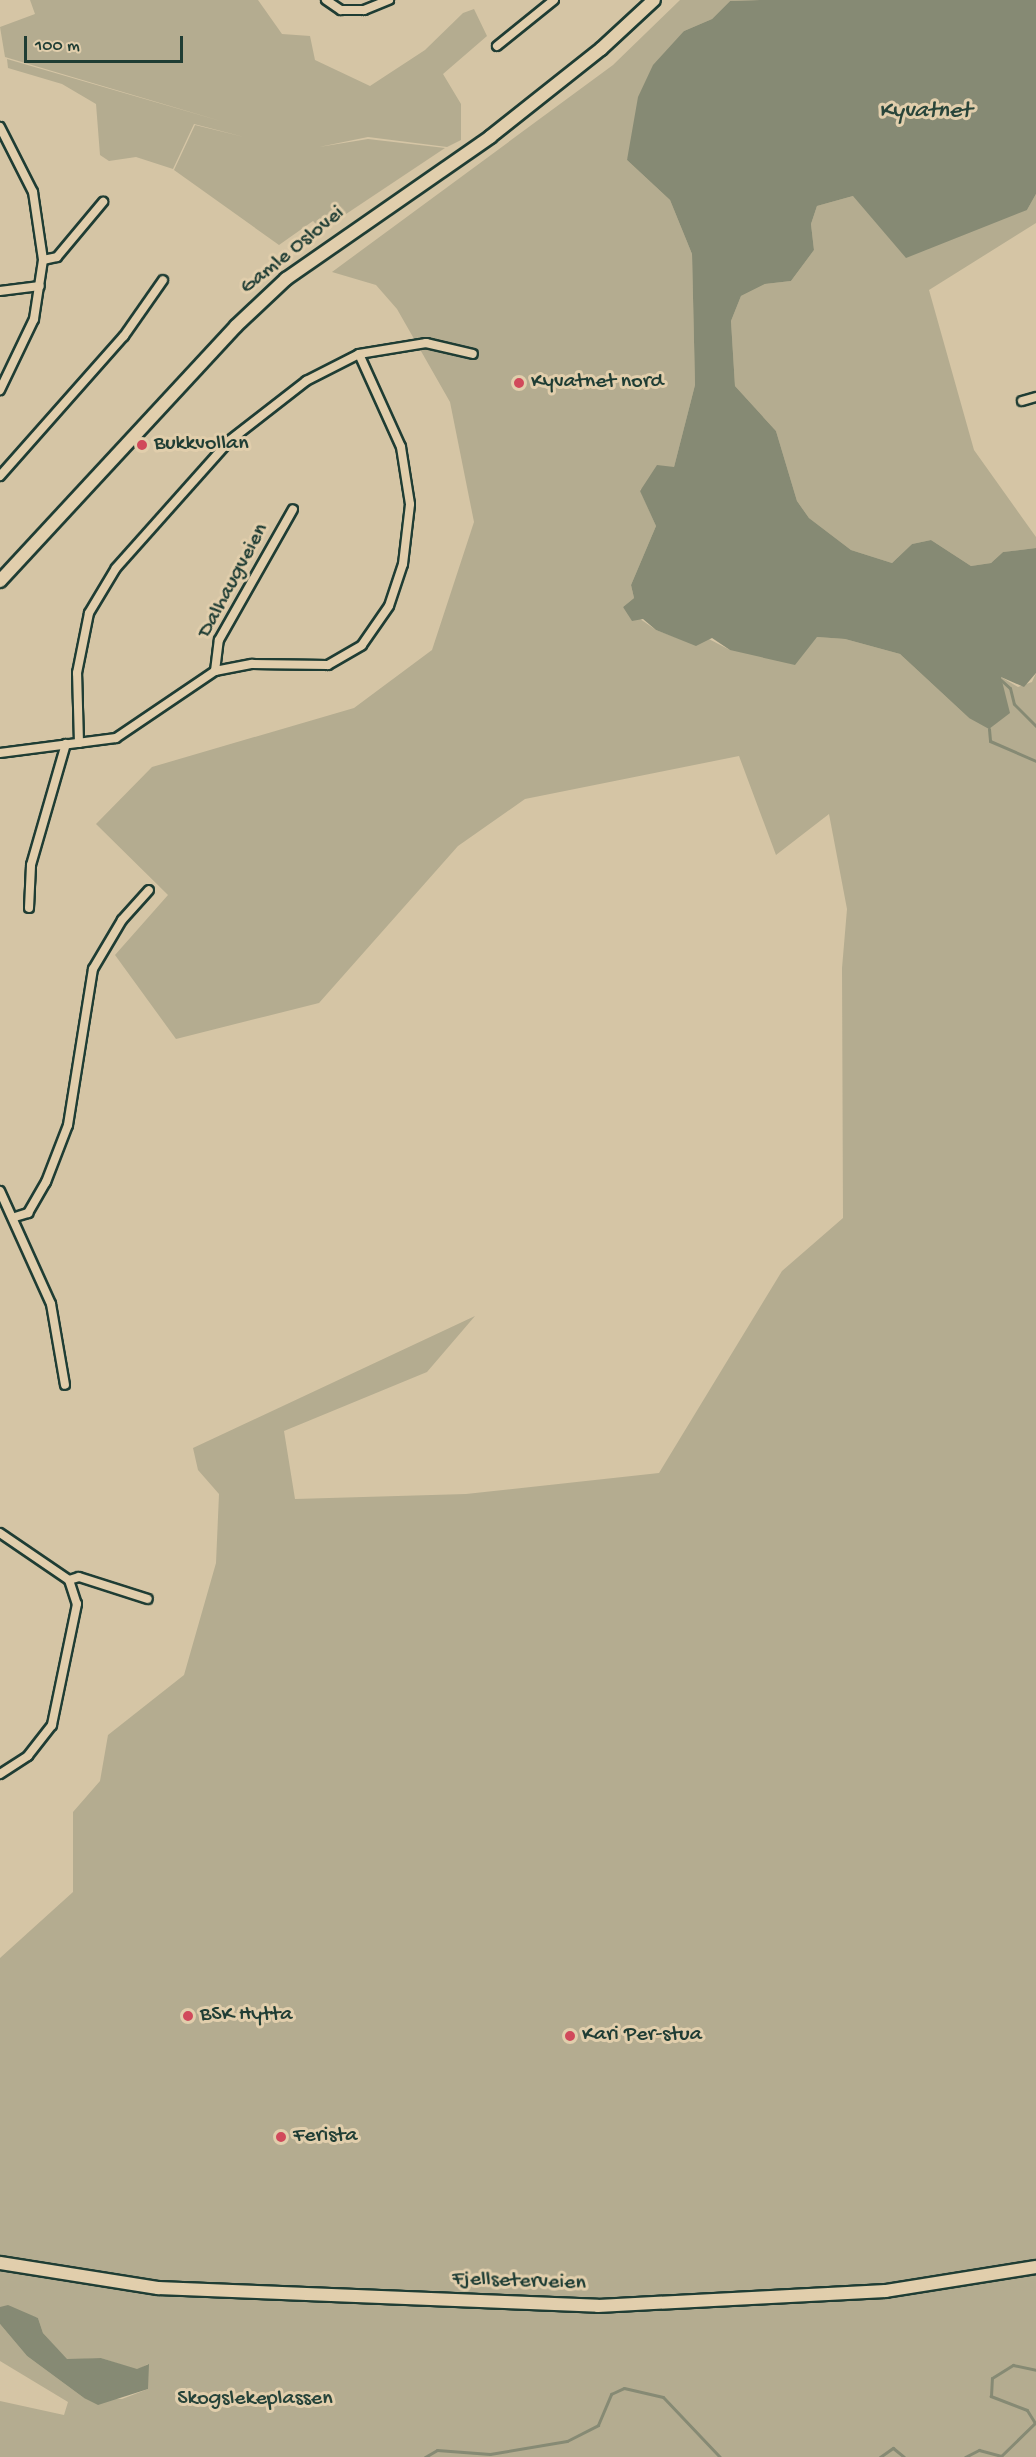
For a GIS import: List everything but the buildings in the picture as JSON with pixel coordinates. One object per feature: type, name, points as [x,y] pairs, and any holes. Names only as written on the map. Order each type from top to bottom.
[{"type":"street","points":[[326,0],[341,10],[364,10],[389,0]]},
{"type":"street","points":[[497,46],[554,0]]},
{"type":"street","name":"Gamle Oslovei","points":[[0,581],[236,326],[286,279],[498,131],[654,0]]},
{"type":"street","points":[[0,127],[33,192],[43,260],[40,286],[30,329],[0,390]]},
{"type":"street","points":[[43,260],[57,257],[103,202]]},
{"type":"street","points":[[0,476],[124,336],[163,280]]},
{"type":"street","points":[[0,291],[40,286]]},
{"type":"street","points":[[79,743],[81,640],[89,613],[116,568],[229,441],[306,381],[358,354],[426,344],[473,354]]},
{"type":"street","name":"Dalhaugveien","points":[[0,753],[117,738],[215,671],[235,666],[340,662],[362,645],[389,606],[408,534],[407,477],[401,447],[358,354]]},
{"type":"street","points":[[1022,401],[1036,397]]},
{"type":"street","name":"Dalhaugveien","points":[[215,671],[219,640],[293,509]]},
{"type":"street","points":[[29,908],[31,865],[66,744]]},
{"type":"street","points":[[15,1217],[28,1213],[46,1182],[68,1125],[82,1011],[93,969],[122,920],[149,890]]},
{"type":"street","points":[[0,1191],[15,1217],[51,1304],[65,1385]]},
{"type":"street","points":[[0,1533],[69,1580],[77,1604],[52,1725],[28,1756],[0,1774]]},
{"type":"street","points":[[69,1580],[79,1577],[148,1599]]},
{"type":"street","name":"Fjellseterveien","points":[[0,2263],[187,2290],[598,2306],[886,2291],[1036,2267]]},
{"type":"green space","points":[[30,0],[258,0],[282,34],[310,36],[315,60],[370,86],[425,50],[463,13],[474,9],[487,36],[443,74],[461,104],[461,140],[447,147],[368,137],[319,147],[368,139],[445,148],[322,230],[313,221],[279,245],[174,170],[195,125],[244,137],[194,124],[173,169],[136,157],[109,161],[100,155],[96,104],[62,84],[8,68],[7,59],[224,122],[5,57],[0,27],[35,14]]},
{"type":"green space","name":"Skogslekeplassen","points":[[680,0],[760,0],[730,1],[712,19],[684,31],[627,160],[670,200],[692,254],[695,385],[674,467],[640,490],[656,526],[631,585],[634,598],[623,607],[656,630],[696,645],[705,637],[730,650],[817,637],[845,639],[900,654],[969,718],[1001,677],[1018,687],[1032,682],[1036,673],[1036,2457],[0,2457],[0,2401],[64,2415],[68,2402],[0,2361],[0,2324],[27,2356],[84,2398],[122,2399],[148,2389],[148,2364],[137,2370],[101,2358],[67,2360],[43,2333],[38,2318],[0,2307],[0,1958],[73,1892],[73,1812],[100,1781],[108,1735],[184,1675],[216,1563],[219,1494],[198,1470],[193,1448],[475,1316],[427,1372],[284,1431],[295,1499],[466,1494],[659,1473],[782,1271],[843,1218],[842,968],[847,909],[829,814],[776,855],[739,756],[525,799],[458,846],[319,1003],[176,1039],[115,955],[168,895],[96,824],[152,767],[354,708],[432,650],[474,522],[450,402],[397,309],[376,285],[332,272],[613,65]]},
{"type":"green space","points":[[1036,194],[1036,223],[929,290],[974,450],[1036,537],[1036,548],[1003,552],[991,563],[971,566],[931,540],[912,544],[892,563],[851,550],[809,518],[797,501],[776,431],[735,386],[731,321],[741,296],[765,284],[791,281],[814,250],[811,224],[817,206],[853,196],[1027,210]]},
{"type":"water","name":"Kyvatnet","points":[[1036,0],[1036,194],[1027,210],[906,258],[853,196],[817,206],[811,224],[814,250],[791,281],[765,284],[741,296],[731,321],[735,386],[776,431],[797,501],[809,518],[851,550],[892,563],[912,544],[931,540],[971,566],[991,563],[1003,552],[1036,548],[1036,673],[1024,687],[1001,677],[1010,713],[989,729],[969,718],[900,654],[845,639],[817,637],[795,665],[730,650],[712,638],[696,646],[656,630],[643,619],[632,621],[623,607],[634,598],[631,585],[656,526],[640,491],[657,465],[674,467],[695,385],[692,254],[670,200],[627,160],[638,97],[653,65],[684,31],[712,19],[730,1]]},
{"type":"water","points":[[8,2305],[38,2318],[43,2333],[67,2359],[101,2358],[137,2369],[149,2364],[148,2389],[98,2405],[84,2398],[27,2356],[0,2324],[0,2307]]},
{"type":"waterway","points":[[1001,680],[1010,688],[1014,704],[1036,726]]},
{"type":"waterway","points":[[989,729],[990,741],[1036,761]]},
{"type":"waterway","points":[[1000,2457],[1035,2423],[1027,2410],[991,2396],[992,2378],[1013,2365],[1036,2370]]},
{"type":"waterway","points":[[425,2457],[437,2450],[490,2454],[567,2441],[598,2425],[611,2394],[624,2388],[663,2397],[720,2457]]},
{"type":"waterway","points":[[880,2457],[893,2448],[904,2457]]},
{"type":"waterway","points":[[965,2457],[979,2450],[1001,2456]]},
{"type":"place","name":"Kyvatnet nord","points":[[519,383]]},
{"type":"place","name":"Bukkvollan","points":[[142,445]]},
{"type":"place","name":"BSK Hytta","points":[[188,2016]]},
{"type":"place","name":"Kari Per-stua","points":[[570,2036]]},
{"type":"place","name":"Ferista","points":[[281,2137]]}]
